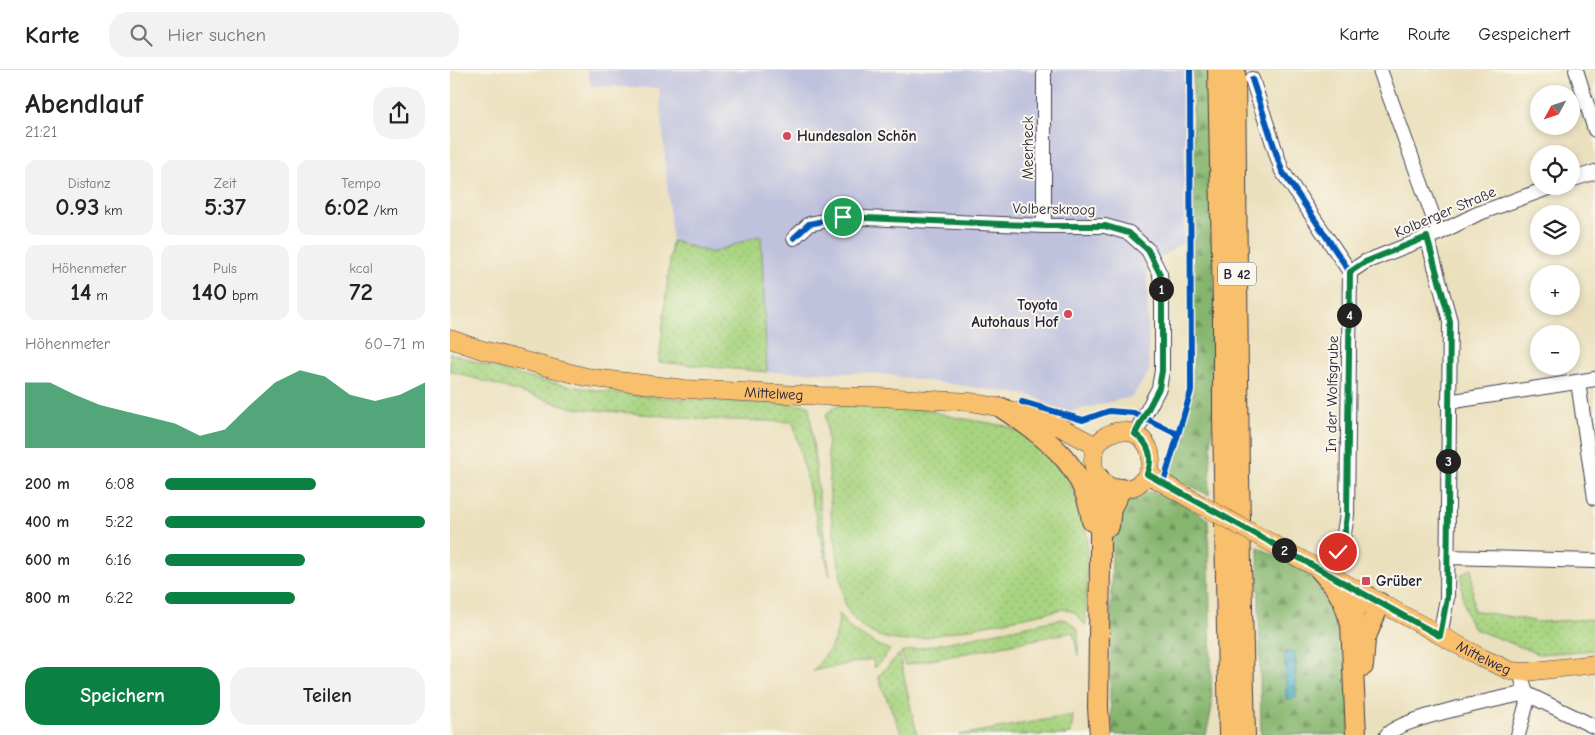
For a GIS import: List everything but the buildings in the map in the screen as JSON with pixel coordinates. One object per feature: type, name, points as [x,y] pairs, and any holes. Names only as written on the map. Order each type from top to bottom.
[{"type":"highway","name":"B 42","points":[[1218,70],[1223,303],[1222,420],[1229,735]]},
{"type":"highway","name":"B 42","points":[[1234,70],[1239,478],[1245,735]]},
{"type":"highway","points":[[1002,408],[1041,435],[1072,467],[1080,480],[1091,512],[1095,545],[1100,562]]},
{"type":"highway","points":[[1099,478],[1098,708],[1100,735]]},
{"type":"highway","points":[[1110,735],[1106,696],[1109,517],[1111,508],[1121,489]]},
{"type":"highway","points":[[1320,570],[1343,600],[1351,624],[1356,735]]},
{"type":"highway","points":[[1351,624],[1355,610],[1373,599]]},
{"type":"highway","points":[[1366,735],[1363,655],[1373,599]]},
{"type":"highway","points":[[1214,735],[1227,682]]},
{"type":"main road","name":"Mittelweg","points":[[450,339],[479,349],[586,377],[685,389],[971,402],[1035,417],[1060,427],[1096,446]]},
{"type":"main road","points":[[1122,431],[1135,434],[1144,442],[1149,451],[1150,463],[1147,474],[1136,485],[1121,489],[1109,486],[1099,478],[1093,462],[1096,446],[1110,434],[1122,431]]},
{"type":"main road","name":"Mittelweg","points":[[1147,474],[1440,636],[1512,671],[1520,672],[1595,664]]},
{"type":"street","name":"Meerheck","points":[[1044,70],[1044,226]]},
{"type":"street","points":[[1380,70],[1433,235],[1450,321],[1447,598],[1440,636]]},
{"type":"street","points":[[1576,70],[1595,130]]},
{"type":"street","points":[[1252,79],[1282,171],[1350,272]]},
{"type":"street","points":[[1580,177],[1595,172]]},
{"type":"street","name":"Kolberger Straße","points":[[1350,272],[1365,262],[1433,235],[1477,214],[1530,195]]},
{"type":"street","name":"Volberskroog","points":[[794,238],[809,224],[843,217],[1044,226],[1105,226],[1129,233],[1148,250],[1160,274],[1162,299],[1162,371],[1159,388],[1135,434]]},
{"type":"street","name":"In der Wolfsgrube","points":[[1338,552],[1344,538],[1347,515],[1350,272]]},
{"type":"street","points":[[1448,402],[1595,379]]},
{"type":"street","points":[[1578,382],[1595,498]]},
{"type":"street","points":[[1447,557],[1595,561]]},
{"type":"street","points":[[1518,735],[1527,694],[1520,677],[1520,672]]},
{"type":"street","points":[[1527,694],[1595,727]]},
{"type":"street","name":"Mittelweg","points":[[1386,735],[1397,727],[1416,719],[1527,694]]},
{"type":"shaded area","points":[[587,70],[1185,70],[1184,242],[1147,266],[1149,372],[1132,397],[1069,412],[1053,407],[1034,396],[873,373],[767,372],[761,235],[712,253],[672,241],[659,88],[591,86]]},
{"type":"green space","points":[[1193,70],[1211,70],[1215,367],[1209,495],[1168,475],[1193,392]]},
{"type":"green space","points":[[761,235],[767,372],[659,362],[672,241],[712,253]]},
{"type":"green space","points":[[450,353],[533,378],[611,392],[677,399],[809,405],[821,516],[830,576],[793,422],[699,419],[573,408],[450,371]]},
{"type":"green space","points":[[838,405],[928,410],[953,417],[1006,426],[1027,436],[1043,447],[1067,476],[1084,515],[1087,535],[1086,626],[1074,612],[1064,609],[908,641],[879,636],[862,627],[845,604],[831,514],[826,414]]},
{"type":"green space","points":[[1142,492],[1151,492],[1168,497],[1208,519],[1212,707],[1206,735],[1115,735],[1113,731],[1110,700],[1112,532],[1126,498]]},
{"type":"green space","points":[[1258,547],[1300,568],[1329,590],[1343,616],[1353,735],[1261,735]]},
{"type":"green space","points":[[1472,568],[1473,610],[1539,622],[1595,619],[1595,650],[1539,654],[1474,629],[1468,618],[1462,587],[1462,574]]},
{"type":"green space","points":[[839,614],[852,630],[877,645],[890,650],[875,668],[872,659],[813,671],[835,639]]},
{"type":"green space","points":[[1061,619],[1067,620],[1078,630],[1078,656],[1073,632],[905,665],[901,652]]},
{"type":"green space","points":[[899,654],[917,735],[902,735],[878,677]]},
{"type":"green space","points":[[1073,715],[1071,734],[1066,735],[959,735]]},
{"type":"water","points":[[1295,651],[1296,698],[1286,699],[1285,652]]},
{"type":"cycle path","points":[[1163,484],[1191,391],[1190,70]]},
{"type":"cycle path","points":[[1252,79],[1282,171],[1350,272],[1347,515],[1343,539],[1338,553]]},
{"type":"cycle path","points":[[794,238],[809,224],[843,217],[1044,226],[1105,226],[1129,233],[1148,250],[1160,274],[1162,299],[1162,371],[1159,388],[1135,434]]},
{"type":"cycle path","points":[[1022,402],[1083,420],[1109,411],[1134,413],[1177,434]]},
{"type":"place","name":"Hundesalon Schön","points":[[787,136]]},
{"type":"place","name":"Toyota Autohaus Hof","points":[[1068,314]]},
{"type":"place","name":"Grüber","points":[[1366,581]]},
{"type":"route","points":[[843,217],[1047,226],[1105,226],[1129,233],[1148,250],[1160,274],[1162,299],[1162,371],[1159,388],[1135,434],[1144,442],[1149,451],[1150,463],[1147,474],[1440,636],[1447,598],[1450,321],[1427,237],[1365,262],[1350,272],[1347,515],[1344,538],[1338,552]]}]
